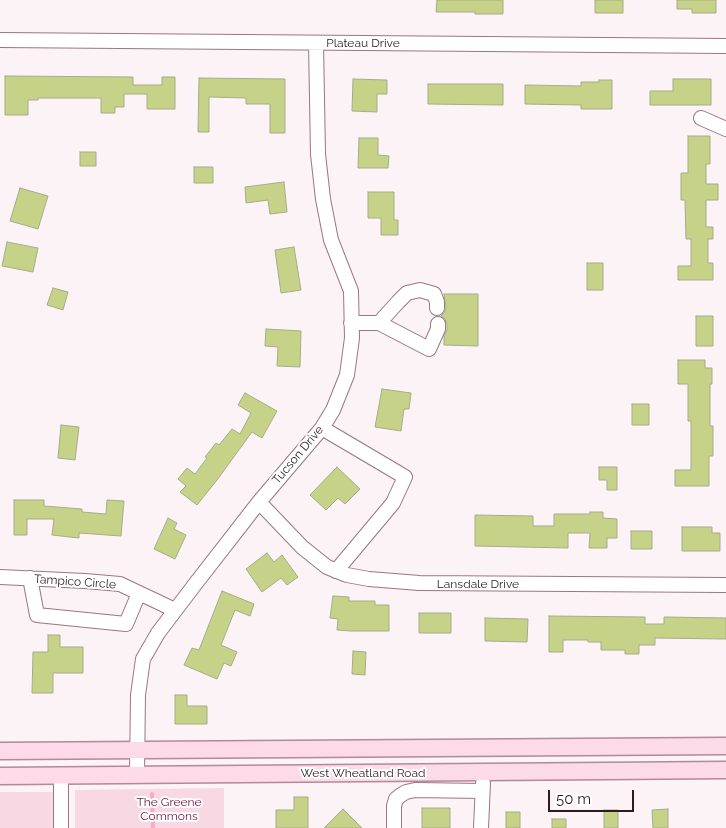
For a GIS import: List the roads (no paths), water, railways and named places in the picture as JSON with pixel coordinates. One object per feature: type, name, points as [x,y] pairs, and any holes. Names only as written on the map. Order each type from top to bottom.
[{"type":"main road","name":"West Wheatland Road","points":[[0,751],[726,746]]},
{"type":"main road","name":"West Wheatland Road","points":[[0,776],[726,770]]},
{"type":"street","name":"Plateau Drive","points":[[0,40],[726,46]]},
{"type":"street","name":"Tucson Drive","points":[[138,774],[138,695],[143,659],[158,633],[175,610],[259,502],[322,428],[333,410],[347,375],[352,338],[351,292],[331,240],[323,199],[318,154],[316,43]]},
{"type":"street","points":[[701,118],[726,129]]},
{"type":"street","points":[[380,323],[407,293],[420,290],[434,294],[437,308]]},
{"type":"street","points":[[351,322],[380,323],[429,349],[438,329],[438,324]]},
{"type":"street","points":[[322,428],[405,477],[393,503],[336,571]]},
{"type":"street","name":"Lansdale Drive","points":[[259,502],[302,547],[327,567],[369,580],[419,583],[726,585]]},
{"type":"street","name":"Tampico Circle","points":[[0,577],[120,584],[175,610]]},
{"type":"street","points":[[30,578],[37,615],[126,624],[139,593]]},
{"type":"street","points":[[481,828],[483,772]]},
{"type":"street","points":[[61,775],[61,828]]},
{"type":"street","points":[[394,828],[394,806],[396,800],[406,792],[415,790],[482,791]]},
{"type":"waterway","points":[[152,794],[153,828]]},
{"type":"park label","name":"The Greene Commons","points":[[169,809]]}]
